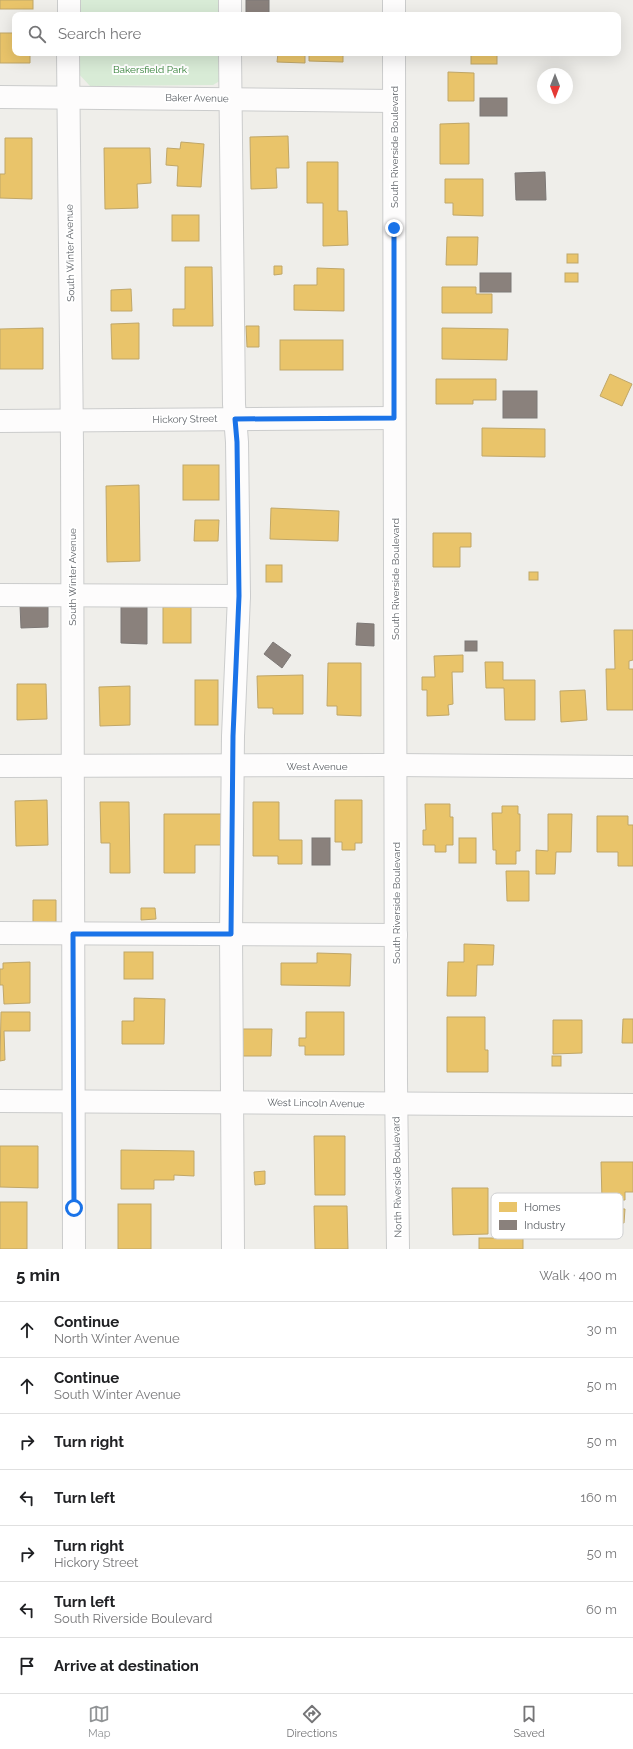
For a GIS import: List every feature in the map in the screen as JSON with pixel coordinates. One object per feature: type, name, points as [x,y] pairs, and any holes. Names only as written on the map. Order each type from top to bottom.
[{"type":"street","points":[[69,0],[69,12]]},
{"type":"street","points":[[230,0],[230,12]]},
{"type":"street","points":[[394,0],[394,12]]},
{"type":"street","name":"South Winter Avenue","points":[[68,56],[72,420],[74,1249]]},
{"type":"street","points":[[230,56],[234,404],[237,442],[239,596],[233,766],[231,934],[233,1249]]},
{"type":"street","name":"South Riverside Boulevard","points":[[394,56],[396,1104]]},
{"type":"street","name":"Baker Avenue","points":[[0,97],[394,100]]},
{"type":"street","name":"Hickory Street","points":[[0,421],[394,418]]},
{"type":"street","points":[[0,595],[72,594],[239,596]]},
{"type":"street","name":"West Avenue","points":[[0,766],[396,765],[633,767]]},
{"type":"street","points":[[0,933],[396,935]]},
{"type":"street","name":"West Lincoln Avenue","points":[[0,1101],[633,1105]]},
{"type":"street","name":"North Riverside Boulevard","points":[[396,1104],[398,1249]]},
{"type":"green space","points":[[78,0],[223,0],[223,12],[78,12]]},
{"type":"green space","name":"Bakersfield Park","points":[[78,56],[223,56],[223,79],[213,85],[90,86],[77,72]]},
{"type":"building: Homes","points":[[0,0],[33,0],[33,9],[0,9]]},
{"type":"building: Homes","points":[[0,33],[12,33],[12,56],[30,56],[30,63],[0,63]]},
{"type":"building: Homes","points":[[278,56],[305,56],[305,63],[277,62]]},
{"type":"building: Homes","points":[[309,56],[343,56],[343,62],[309,61]]},
{"type":"building: Homes","points":[[471,56],[497,56],[497,64],[471,64]]},
{"type":"building: Homes","points":[[448,72],[474,73],[474,101],[448,101]]},
{"type":"building: Homes","points":[[469,123],[469,164],[440,164],[440,124]]},
{"type":"building: Homes","points":[[288,136],[289,168],[276,168],[277,188],[251,189],[250,137]]},
{"type":"building: Homes","points":[[5,138],[32,138],[32,199],[0,198],[0,174],[5,174]]},
{"type":"building: Homes","points":[[181,142],[204,144],[201,187],[177,186],[178,166],[166,165],[167,148],[180,149]]},
{"type":"building: Homes","points":[[104,148],[150,148],[151,183],[137,184],[138,208],[105,209]]},
{"type":"building: Homes","points":[[307,162],[338,162],[338,211],[347,211],[348,245],[323,246],[323,203],[307,203]]},
{"type":"building: Homes","points":[[445,179],[483,179],[483,216],[453,215],[453,203],[445,203]]},
{"type":"building: Homes","points":[[172,215],[199,215],[199,241],[172,241]]},
{"type":"building: Homes","points":[[447,237],[478,237],[477,265],[446,265]]},
{"type":"building: Homes","points":[[567,254],[578,254],[578,263],[567,263]]},
{"type":"building: Homes","points":[[274,266],[282,266],[282,274],[274,275]]},
{"type":"building: Homes","points":[[185,267],[212,267],[213,326],[173,326],[173,309],[185,309]]},
{"type":"building: Homes","points":[[317,268],[344,269],[344,311],[294,310],[294,285],[317,285]]},
{"type":"building: Homes","points":[[565,273],[578,273],[578,282],[565,282]]},
{"type":"building: Homes","points":[[442,287],[476,287],[476,294],[492,294],[492,313],[442,313]]},
{"type":"building: Homes","points":[[131,289],[132,311],[111,311],[111,290]]},
{"type":"building: Homes","points":[[139,323],[139,359],[112,359],[111,324]]},
{"type":"building: Homes","points":[[246,326],[259,326],[259,347],[247,347]]},
{"type":"building: Homes","points":[[43,328],[43,369],[0,369],[0,329]]},
{"type":"building: Homes","points":[[442,328],[508,329],[507,360],[442,359]]},
{"type":"building: Homes","points":[[280,340],[343,340],[343,370],[280,370]]},
{"type":"building: Homes","points":[[610,374],[632,384],[622,406],[600,396]]},
{"type":"building: Homes","points":[[436,379],[496,379],[496,400],[473,400],[473,404],[436,404]]},
{"type":"building: Homes","points":[[482,428],[545,429],[545,457],[482,456]]},
{"type":"building: Homes","points":[[183,465],[219,465],[219,500],[183,500]]},
{"type":"building: Homes","points":[[139,485],[140,561],[107,562],[106,486]]},
{"type":"building: Homes","points":[[271,508],[339,511],[338,541],[270,539]]},
{"type":"building: Homes","points":[[195,520],[219,520],[218,541],[194,541]]},
{"type":"building: Homes","points":[[433,533],[471,533],[471,547],[460,547],[460,567],[433,567]]},
{"type":"building: Homes","points":[[266,565],[282,565],[282,582],[266,582]]},
{"type":"building: Homes","points":[[529,572],[538,572],[538,580],[529,580]]},
{"type":"building: Homes","points":[[163,607],[191,607],[191,643],[163,643]]},
{"type":"building: Homes","points":[[614,630],[633,630],[633,660],[629,661],[629,669],[633,669],[633,710],[607,710],[606,669],[615,669]]},
{"type":"building: Homes","points":[[463,655],[463,672],[452,672],[453,704],[448,705],[449,715],[427,716],[427,690],[422,690],[422,677],[435,677],[434,656]]},
{"type":"building: Homes","points":[[485,662],[503,662],[503,680],[535,680],[535,720],[505,720],[504,688],[486,688]]},
{"type":"building: Homes","points":[[328,663],[361,663],[361,716],[337,715],[337,706],[327,706]]},
{"type":"building: Homes","points":[[303,675],[303,714],[273,714],[273,708],[258,708],[257,676]]},
{"type":"building: Homes","points":[[195,680],[218,680],[218,725],[195,725]]},
{"type":"building: Homes","points":[[17,684],[46,684],[47,719],[17,720]]},
{"type":"building: Homes","points":[[130,686],[130,725],[100,726],[99,687]]},
{"type":"building: Homes","points":[[585,690],[587,720],[561,722],[560,691]]},
{"type":"building: Homes","points":[[47,800],[48,845],[16,846],[15,801]]},
{"type":"building: Homes","points":[[335,800],[362,800],[362,843],[355,843],[355,850],[342,850],[342,842],[335,842]]},
{"type":"building: Homes","points":[[100,802],[129,802],[130,873],[110,873],[110,843],[101,843]]},
{"type":"building: Homes","points":[[253,802],[279,802],[279,840],[302,840],[302,864],[278,864],[278,856],[253,856]]},
{"type":"building: Homes","points":[[425,804],[450,804],[450,817],[453,817],[453,845],[446,845],[446,852],[435,852],[435,845],[423,845],[423,830],[426,830]]},
{"type":"building: Homes","points":[[502,806],[518,806],[518,814],[520,814],[520,851],[516,851],[516,864],[496,864],[496,850],[493,850],[492,813],[502,813]]},
{"type":"building: Homes","points":[[164,814],[222,814],[222,845],[195,845],[195,873],[164,873]]},
{"type":"building: Homes","points":[[548,814],[572,814],[571,852],[556,852],[555,874],[536,874],[536,850],[548,851]]},
{"type":"building: Homes","points":[[597,816],[628,816],[628,825],[633,825],[633,866],[618,866],[618,852],[597,852]]},
{"type":"building: Homes","points":[[459,838],[476,838],[476,863],[459,863]]},
{"type":"building: Homes","points":[[506,871],[529,871],[529,901],[507,901]]},
{"type":"building: Homes","points":[[33,900],[56,900],[56,928],[33,929]]},
{"type":"building: Homes","points":[[141,908],[155,908],[156,919],[141,920]]},
{"type":"building: Homes","points":[[464,944],[494,945],[493,965],[477,965],[476,996],[447,996],[448,962],[464,962]]},
{"type":"building: Homes","points":[[124,952],[153,952],[153,979],[124,979]]},
{"type":"building: Homes","points":[[317,953],[351,954],[350,986],[281,985],[281,963],[317,963]]},
{"type":"building: Homes","points":[[30,962],[30,1003],[4,1004],[3,985],[0,985],[0,969],[3,969],[3,963]]},
{"type":"building: Homes","points":[[134,998],[165,999],[164,1044],[122,1044],[122,1021],[134,1021]]},
{"type":"building: Homes","points":[[1,1012],[30,1012],[30,1031],[4,1031],[5,1060],[0,1061]]},
{"type":"building: Homes","points":[[306,1012],[344,1012],[344,1055],[305,1055],[305,1046],[299,1046],[299,1038],[306,1038]]},
{"type":"building: Homes","points":[[447,1017],[485,1017],[485,1050],[488,1050],[488,1072],[447,1072]]},
{"type":"building: Homes","points":[[623,1019],[633,1019],[633,1043],[622,1043]]},
{"type":"building: Homes","points":[[553,1020],[582,1020],[582,1053],[553,1054]]},
{"type":"building: Homes","points":[[243,1029],[272,1029],[271,1056],[243,1056]]},
{"type":"building: Homes","points":[[552,1056],[561,1056],[561,1066],[552,1066]]},
{"type":"building: Homes","points":[[314,1136],[345,1136],[345,1195],[315,1195]]},
{"type":"building: Homes","points":[[0,1146],[38,1146],[38,1188],[0,1187]]},
{"type":"building: Homes","points":[[121,1150],[194,1151],[194,1176],[174,1175],[174,1180],[154,1180],[154,1189],[121,1189]]},
{"type":"building: Homes","points":[[601,1162],[633,1162],[633,1192],[625,1192],[625,1200],[623,1200],[623,1193],[602,1193]]},
{"type":"building: Homes","points":[[265,1171],[265,1184],[255,1185],[254,1172]]},
{"type":"building: Homes","points":[[452,1188],[488,1188],[488,1234],[453,1235]]},
{"type":"building: Homes","points":[[0,1202],[27,1202],[27,1249],[0,1249]]},
{"type":"building: Homes","points":[[118,1204],[151,1204],[151,1249],[118,1249]]},
{"type":"building: Homes","points":[[314,1206],[347,1206],[348,1249],[315,1249]]},
{"type":"building: Homes","points":[[623,1209],[625,1209],[623,1223]]},
{"type":"building: Homes","points":[[479,1238],[523,1239],[523,1249],[479,1249]]},
{"type":"building: Industry","points":[[246,0],[269,0],[269,12],[246,12]]},
{"type":"building: Industry","points":[[480,98],[507,98],[507,116],[480,116]]},
{"type":"building: Industry","points":[[545,172],[546,200],[516,200],[515,173]]},
{"type":"building: Industry","points":[[480,273],[511,273],[511,292],[480,292]]},
{"type":"building: Industry","points":[[503,391],[537,391],[537,418],[503,418]]},
{"type":"building: Industry","points":[[48,604],[48,627],[21,628],[20,605]]},
{"type":"building: Industry","points":[[121,606],[147,606],[147,644],[121,643]]},
{"type":"building: Industry","points":[[357,623],[374,624],[374,646],[356,645]]},
{"type":"building: Industry","points":[[465,641],[477,641],[477,651],[465,651]]},
{"type":"building: Industry","points":[[273,642],[291,655],[282,668],[264,654]]},
{"type":"building: Industry","points":[[312,838],[330,838],[330,865],[312,865]]},
{"type":"route","points":[[74,1208],[73,934],[231,934],[233,736],[239,596],[237,442],[235,419],[394,418],[394,228]]}]
